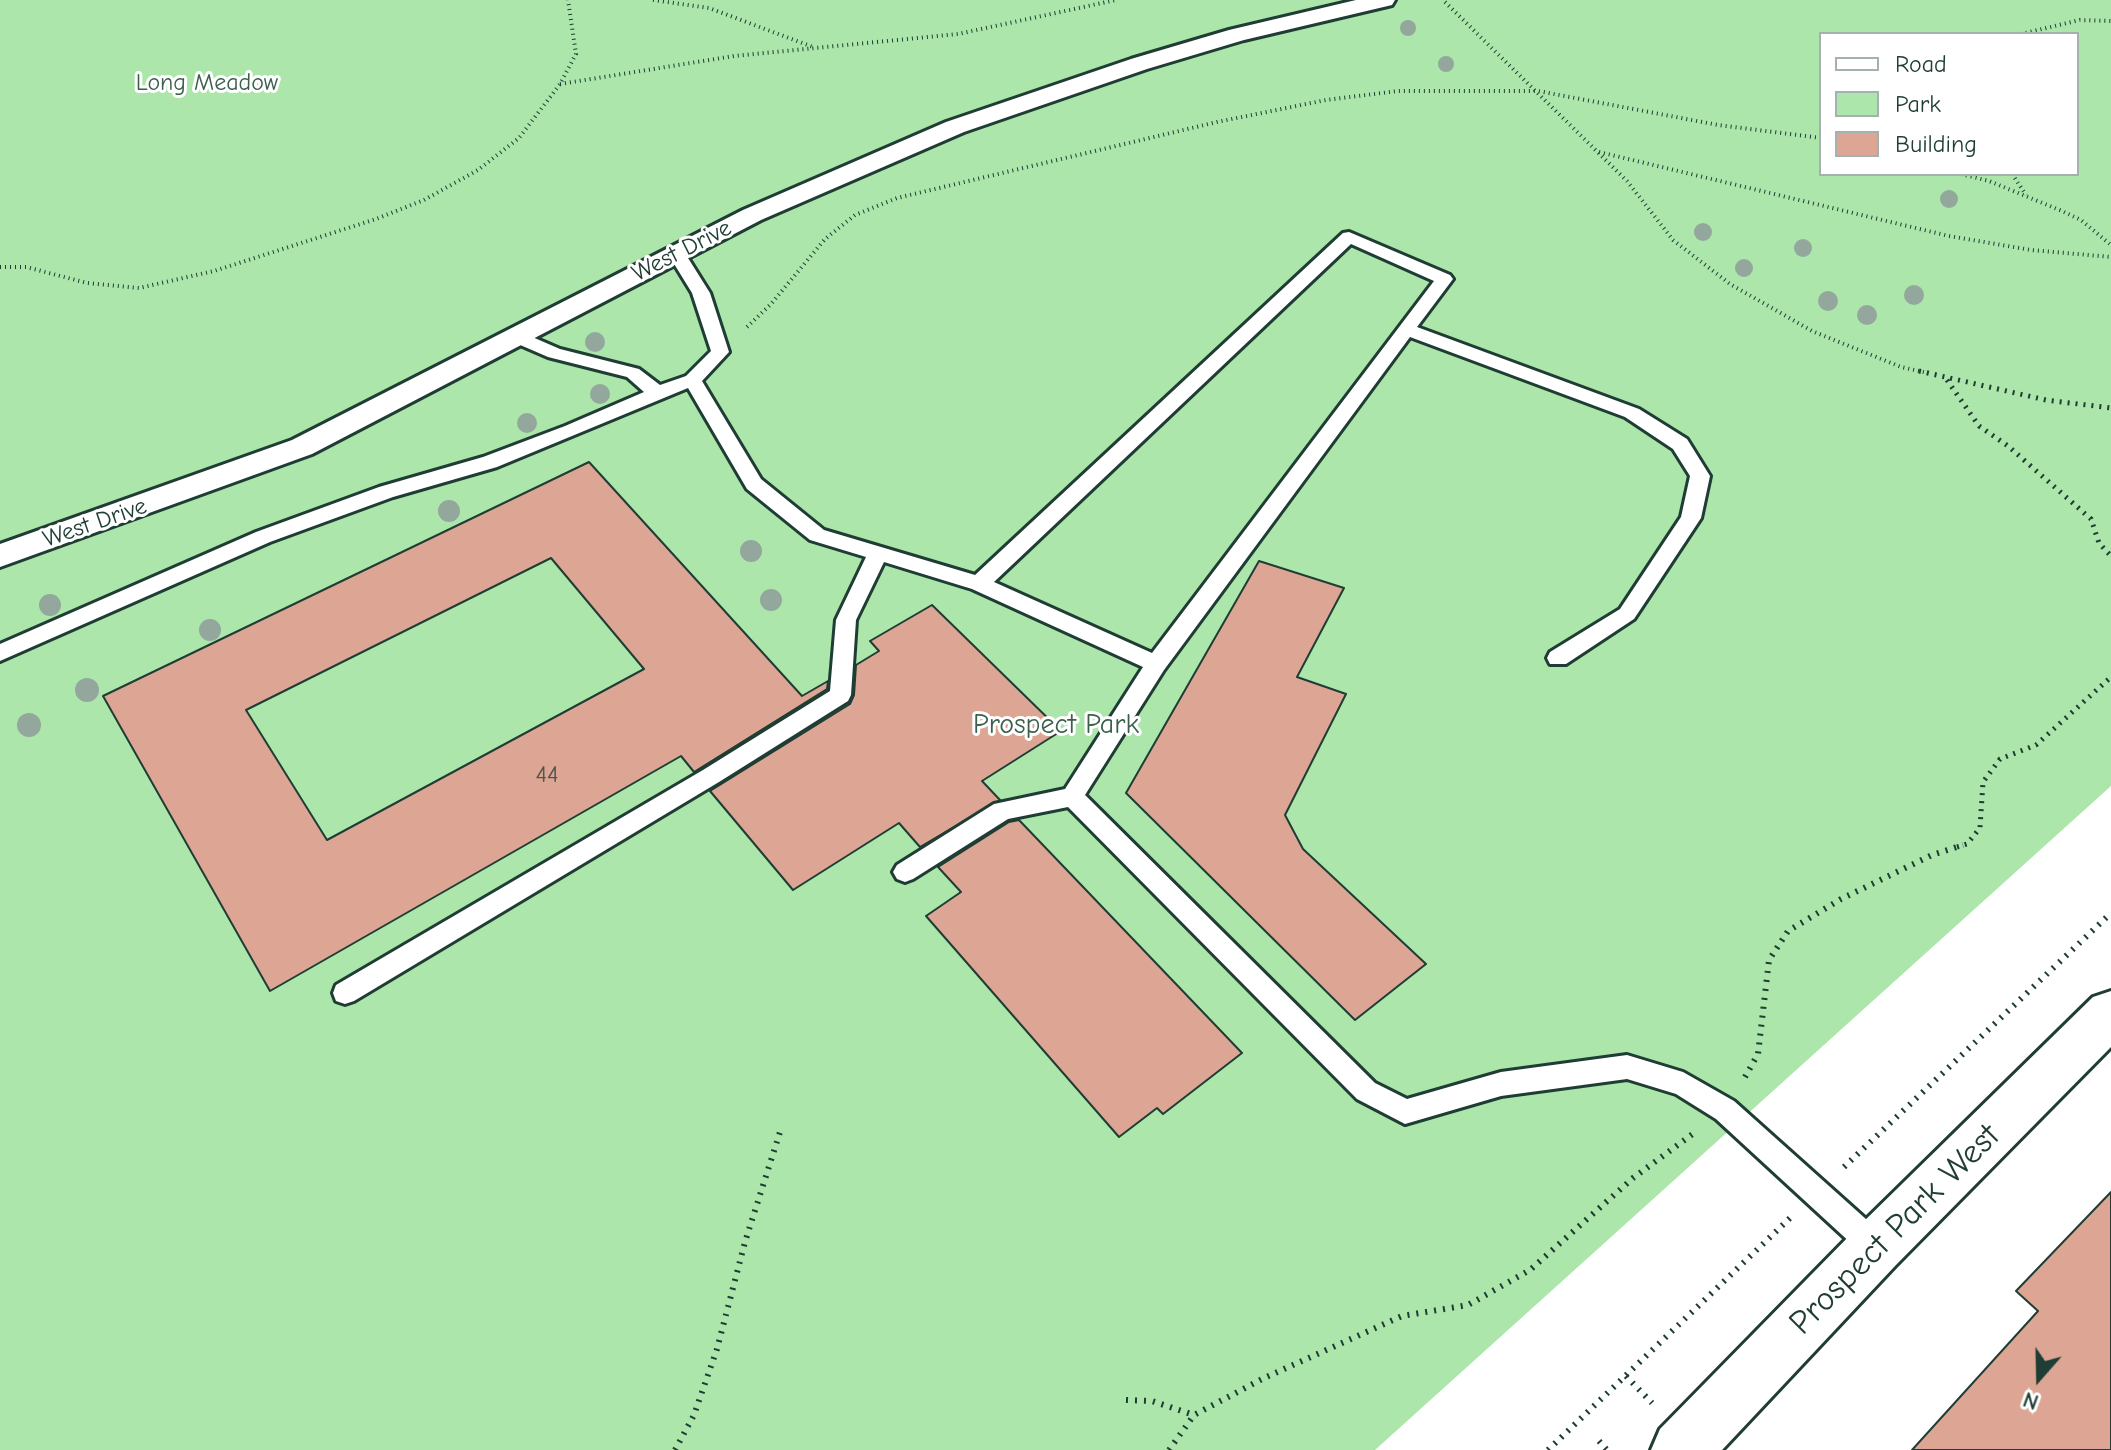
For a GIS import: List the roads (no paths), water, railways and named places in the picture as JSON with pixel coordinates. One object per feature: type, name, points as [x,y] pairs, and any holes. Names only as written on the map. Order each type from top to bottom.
[{"type":"street","name":"West Drive","points":[[0,556],[302,447],[677,254],[826,182],[1010,107],[1124,68],[1237,35],[1384,0]]},
{"type":"street","name":"Prospect Park West","points":[[1681,1450],[1876,1247],[2111,1013]]},
{"type":"lane","points":[[905,872],[1002,811],[1072,797],[1156,664],[1444,279],[1349,237],[979,584]]},
{"type":"lane","points":[[0,653],[263,537],[386,492],[490,462],[692,380],[720,352],[701,293],[677,254]]},
{"type":"lane","points":[[1406,329],[1632,413],[1680,444],[1700,476],[1691,518],[1627,614],[1558,658]]},
{"type":"lane","points":[[517,337],[554,353],[633,373],[657,393]]},
{"type":"lane","points":[[692,380],[754,484],[817,535],[979,584],[1156,664]]},
{"type":"lane","points":[[345,993],[711,776],[840,695],[846,620],[878,553]]},
{"type":"lane","points":[[1072,797],[1366,1091],[1405,1112],[1501,1084],[1627,1067],[1683,1084],[1725,1110],[1876,1247]]},
{"type":"park label","name":"Long Meadow","points":[[207,83]]},
{"type":"park label","name":"Prospect Park","points":[[1056,725]]}]
